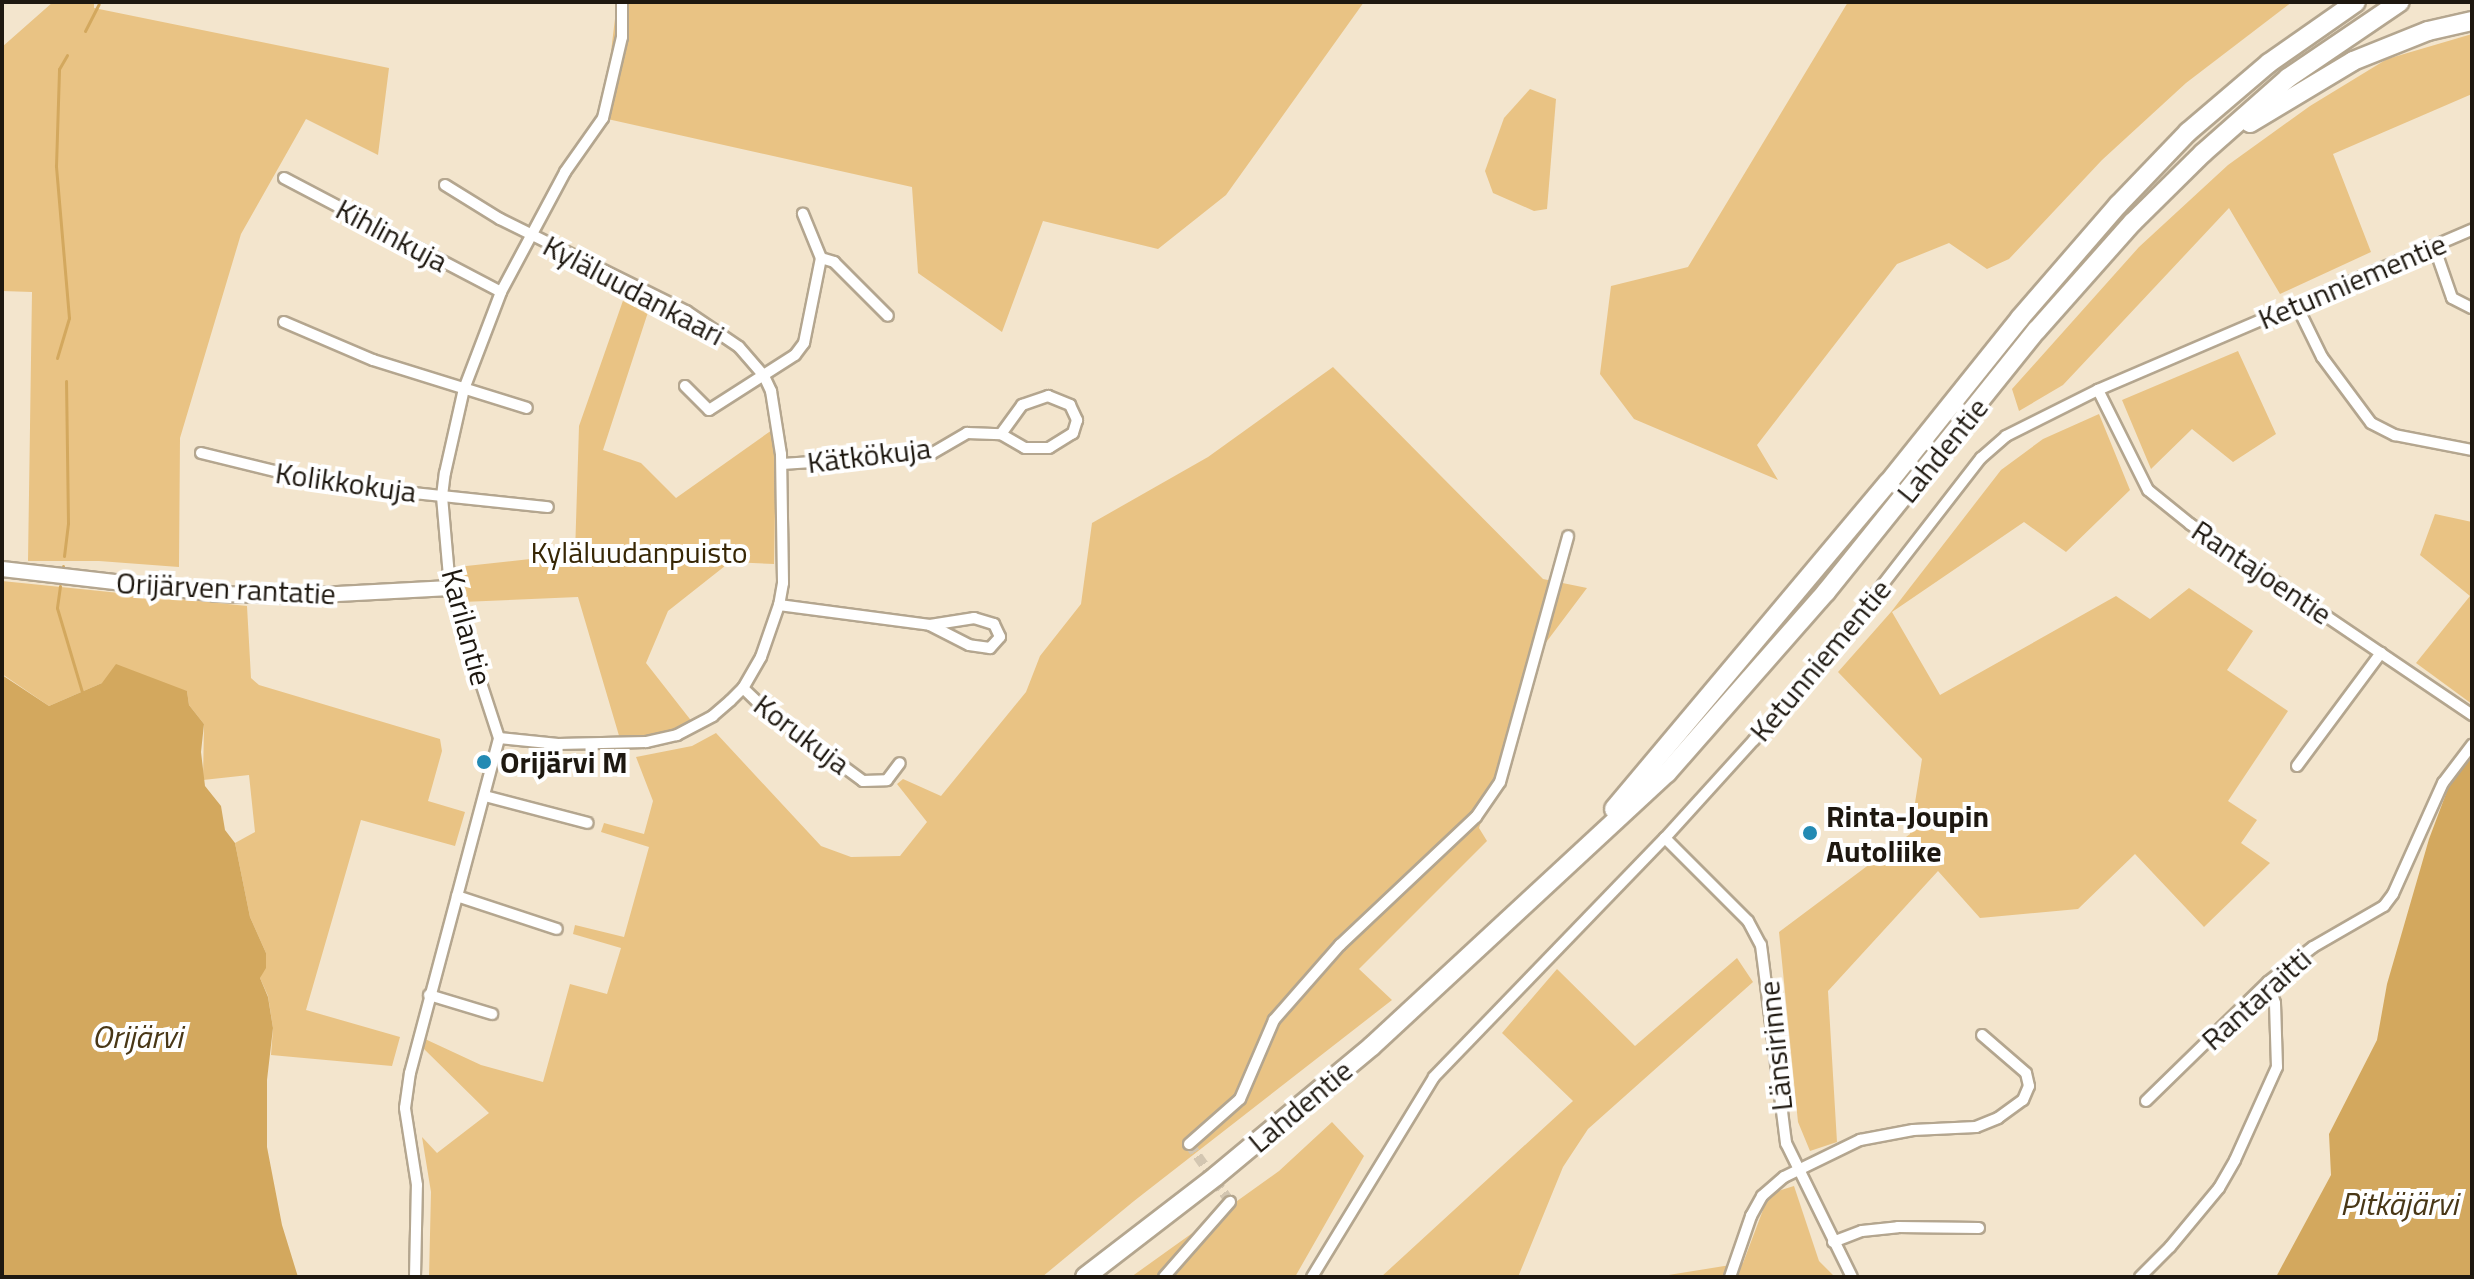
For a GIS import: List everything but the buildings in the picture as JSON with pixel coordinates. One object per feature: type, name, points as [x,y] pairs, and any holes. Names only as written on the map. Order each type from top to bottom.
[{"type":"highway","name":"Lahdentie","points":[[1506,926],[1654,764],[1888,483],[2020,318],[2118,205],[2188,132],[2257,72],[2356,2]]},
{"type":"highway","name":"Lahdentie","points":[[1085,1277],[1216,1176],[1348,1066],[1506,926],[1667,773],[1826,592],[2037,330],[2133,222],[2203,153],[2288,78],[2400,2]]},
{"type":"highway","points":[[2203,153],[2353,61],[2428,31],[2472,21]]},
{"type":"street","name":"Karilantie","points":[[499,738],[450,588],[442,496],[464,389],[501,292],[565,172],[603,118],[622,37],[622,2]]},
{"type":"street","name":"Kihlinkuja","points":[[284,178],[501,292]]},
{"type":"street","name":"Kyläluudankaari","points":[[445,185],[530,234],[686,311],[739,347],[764,376],[777,417],[782,464],[783,583],[779,605],[761,657],[743,688],[713,716],[677,735],[646,742],[558,744],[499,738]]},
{"type":"street","points":[[685,386],[709,410],[795,355],[804,343],[821,258],[803,214]]},
{"type":"street","name":"Ketunniementie","points":[[1312,1277],[1434,1077],[1665,838],[1835,646],[1981,458],[2006,436],[2032,420],[2472,230]]},
{"type":"street","points":[[2434,246],[2452,298],[2472,308]]},
{"type":"street","points":[[821,258],[834,262],[888,316]]},
{"type":"street","points":[[2296,304],[2322,357],[2371,423],[2395,435],[2472,450]]},
{"type":"street","points":[[284,322],[373,360],[527,408]]},
{"type":"street","name":"Rantajoentie","points":[[2098,390],[2134,469],[2148,490],[2190,524],[2472,715]]},
{"type":"street","name":"Kätkökuja","points":[[782,464],[931,454],[967,433],[1001,434],[1025,448],[1049,448],[1073,433],[1077,420],[1070,405],[1048,396],[1022,405],[1001,434]]},
{"type":"street","name":"Kolikkokuja","points":[[201,453],[328,484],[548,507]]},
{"type":"street","points":[[1189,1144],[1240,1099],[1274,1020],[1340,945],[1476,817],[1500,782],[1568,536]]},
{"type":"street","name":"Orijärven rantatie","points":[[2,569],[219,594],[300,596],[450,588]]},
{"type":"street","points":[[779,605],[930,625],[974,618],[994,624],[1000,637],[990,648],[969,645],[930,625]]},
{"type":"street","points":[[2297,766],[2381,653]]},
{"type":"street","name":"Korukuja","points":[[743,688],[764,708],[863,781],[887,780],[900,763]]},
{"type":"street","points":[[415,1277],[417,1185],[405,1108],[410,1073],[499,738]]},
{"type":"street","name":"Rantaraitti","points":[[2146,1101],[2268,982],[2313,947],[2384,906],[2393,894],[2443,783],[2472,745]]},
{"type":"street","points":[[485,796],[588,823]]},
{"type":"street","name":"Länsirinne","points":[[1665,838],[1748,921],[1761,945],[1783,1128],[1799,1170],[1852,1277]]},
{"type":"street","points":[[457,896],[557,929]]},
{"type":"street","points":[[2140,1277],[2170,1247],[2219,1188],[2277,1067],[2275,1003],[2268,982]]},
{"type":"street","points":[[429,995],[492,1014]]},
{"type":"street","points":[[1730,1277],[1734,1256],[1762,1196],[1774,1184],[1860,1140],[1881,1134],[1976,1127],[1998,1118],[2023,1100],[2029,1086],[2026,1073],[1982,1035]]},
{"type":"street","points":[[1164,1277],[1230,1202]]},
{"type":"street","points":[[1833,1242],[1862,1231],[1898,1227],[1979,1228]]},
{"type":"green space","points":[[53,2],[94,2],[94,8],[389,68],[378,155],[306,119],[241,234],[180,438],[179,567],[99,561],[28,561],[32,292],[2,291],[2,47]]},
{"type":"green space","points":[[617,2],[1364,2],[1226,195],[1158,249],[1043,221],[1002,332],[918,273],[912,187],[603,118]]},
{"type":"green space","points":[[1848,2],[2292,2],[2186,83],[2102,160],[2009,259],[1987,269],[1949,243],[1897,264],[1757,445],[1778,480],[1634,419],[1600,374],[1611,286],[1688,267]]},
{"type":"green space","points":[[2472,34],[2472,94],[2333,154],[2371,252],[2280,294],[2229,208],[2063,385],[2019,411],[2012,389],[2139,247],[2228,165],[2310,106],[2387,59]]},
{"type":"green space","points":[[1530,89],[1556,99],[1547,209],[1534,211],[1493,193],[1485,171],[1504,118]]},
{"type":"green space","name":"Kyläluudanpuisto","points":[[626,292],[651,303],[603,450],[641,463],[676,498],[772,430],[776,458],[774,564],[730,562],[668,611],[646,663],[693,723],[653,737],[620,739],[578,597],[462,602],[457,567],[575,554],[579,426]]},
{"type":"green space","points":[[2238,351],[2276,434],[2233,462],[2192,429],[2151,469],[2122,400]]},
{"type":"green space","points":[[1333,367],[1543,579],[1587,588],[1535,657],[1479,828],[1487,841],[1359,969],[1392,1000],[1134,1201],[1042,1277],[429,1277],[431,1192],[422,1137],[437,1153],[489,1113],[423,1048],[425,1039],[481,1065],[543,1082],[570,984],[607,994],[621,948],[573,934],[575,925],[624,937],[649,847],[601,832],[604,823],[644,834],[653,801],[636,757],[692,746],[716,733],[821,846],[851,857],[900,856],[927,822],[897,784],[903,779],[941,796],[1026,692],[1040,656],[1081,604],[1092,523],[1208,457]]},
{"type":"green space","points":[[2099,414],[2130,490],[2066,552],[2024,522],[1892,612],[1940,695],[2116,596],[2150,619],[2189,588],[2253,631],[2227,670],[2288,711],[2228,801],[2257,820],[2241,843],[2270,863],[2204,927],[2135,854],[2078,909],[1980,918],[1938,871],[1828,991],[1837,1142],[1810,1151],[1798,1122],[1779,932],[1910,834],[1922,759],[1838,672],[1891,612],[2001,470],[2043,439]]},
{"type":"green space","points":[[2435,514],[2472,522],[2472,704],[2416,663],[2470,596],[2420,555]]},
{"type":"green space","points":[[2,581],[247,606],[251,678],[259,685],[440,739],[442,751],[428,801],[465,812],[455,846],[361,820],[306,1010],[400,1037],[392,1066],[271,1055],[273,1028],[268,996],[260,978],[266,953],[250,917],[235,843],[255,832],[249,775],[203,780],[204,724],[189,705],[187,691],[102,683],[49,706],[2,674]]},
{"type":"green space","points":[[1737,958],[1753,982],[1588,1129],[1563,1167],[1518,1277],[1381,1277],[1573,1101],[1502,1033],[1557,969],[1635,1046]]},
{"type":"green space","points":[[1332,1122],[1364,1156],[1295,1277],[1131,1277],[1279,1171]]},
{"type":"green space","points":[[1794,1186],[1819,1261],[1835,1277],[1656,1277],[1743,1263],[1766,1202],[1775,1192]]},
{"type":"water","name":"Orijärvi","points":[[116,664],[187,691],[189,705],[204,724],[201,752],[205,786],[221,806],[225,830],[235,843],[250,917],[266,953],[266,968],[260,978],[268,997],[273,1028],[267,1080],[267,1147],[282,1225],[298,1277],[2,1277],[2,675],[49,706],[102,683]]},
{"type":"water","name":"Pitkäjärvi","points":[[2472,753],[2472,1277],[2276,1277],[2331,1175],[2329,1134],[2377,1040],[2387,984],[2429,839],[2453,775]]},
{"type":"waterway","points":[[85,31],[99,4]]},
{"type":"waterway","points":[[57,358],[69,318],[56,166],[59,69],[67,55]]},
{"type":"waterway","points":[[64,556],[68,523],[66,381]]},
{"type":"waterway","points":[[60,586],[57,608],[82,692]]},
{"type":"tunnel","points":[[1189,1144],[1230,1202]]},
{"type":"place","name":"Orijärvi M","points":[[484,762]]},
{"type":"place","name":"Rinta-Joupin Autoliike","points":[[1810,833]]}]
